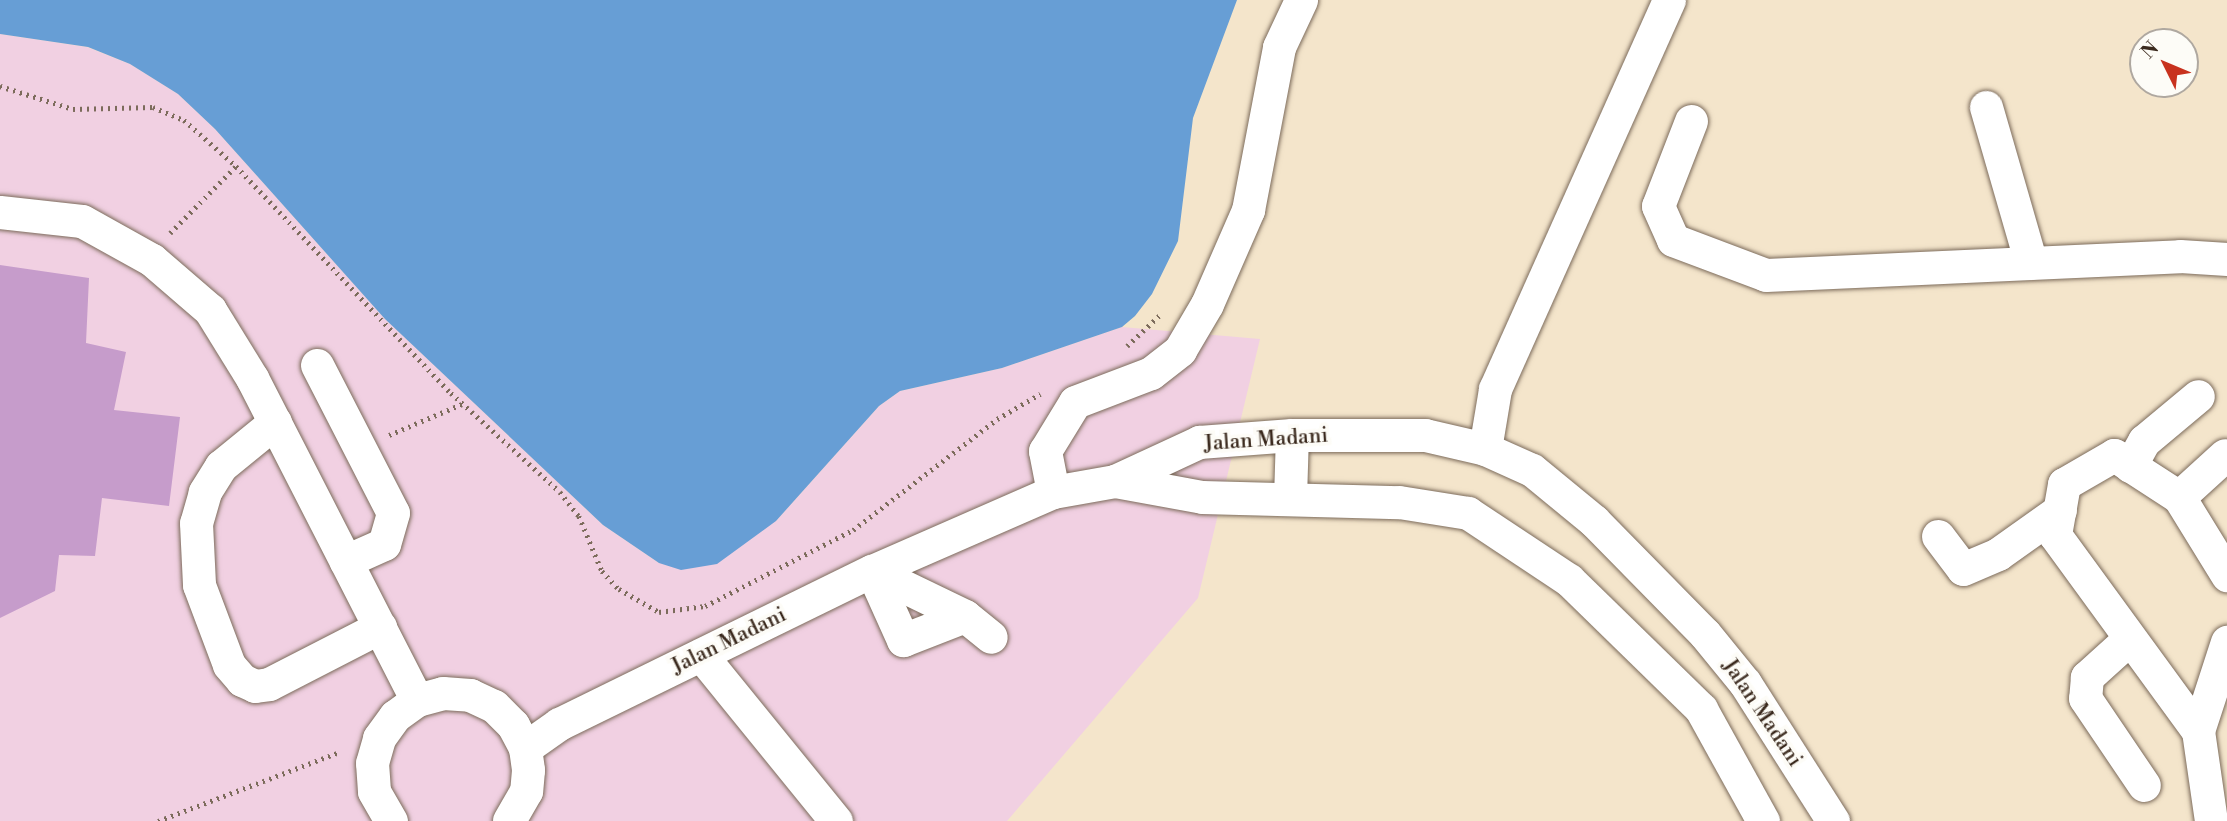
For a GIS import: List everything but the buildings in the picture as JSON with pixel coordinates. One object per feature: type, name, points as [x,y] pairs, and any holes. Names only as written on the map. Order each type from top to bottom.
[{"type":"street","points":[[1053,492],[1045,451],[1075,402],[1151,373],[1180,350],[1207,304],[1248,211],[1279,47],[1301,0]]},
{"type":"street","points":[[1485,449],[1495,389],[1670,0]]},
{"type":"street","points":[[1986,107],[2032,263]]},
{"type":"street","points":[[1691,121],[1658,206],[1673,240],[1766,275],[2180,256],[2227,259]]},
{"type":"street","points":[[0,212],[82,221],[145,257],[210,310],[275,422],[417,700]]},
{"type":"street","points":[[317,365],[393,513],[384,544],[346,561]]},
{"type":"street","points":[[2130,466],[2144,441],[2198,396]]},
{"type":"street","points":[[275,422],[221,466],[205,492],[196,523],[199,585],[229,665],[242,680],[256,686],[269,684],[380,627]]},
{"type":"street","points":[[1290,498],[1292,435]]},
{"type":"street","name":"Jalan Madani","points":[[525,748],[559,724],[872,571],[1053,492],[1115,481],[1199,442],[1292,435],[1425,435],[1485,449],[1532,470],[1594,521],[1705,634],[1745,683],[1833,821]]},
{"type":"street","points":[[2198,732],[2055,535],[2064,484],[2114,455],[2179,497],[2216,530],[2227,575]]},
{"type":"street","points":[[2179,497],[2225,455]]},
{"type":"street","points":[[1115,481],[1202,497],[1399,502],[1468,513],[1569,580],[1701,709],[1763,821]]},
{"type":"street","points":[[1938,536],[1963,569],[1998,554],[2060,510]]},
{"type":"street","points":[[872,571],[903,640],[964,616]]},
{"type":"street","points":[[872,571],[964,616],[991,637]]},
{"type":"street","points":[[2129,639],[2087,677],[2085,698],[2144,785]]},
{"type":"street","points":[[2211,821],[2198,732],[2227,642]]},
{"type":"street","points":[[701,655],[836,821]]},
{"type":"street","points":[[391,821],[374,791],[372,763],[379,738],[396,716],[417,700],[443,693],[470,695],[494,706],[513,724],[525,748],[526,791],[509,821]]},
{"type":"path","points":[[0,86],[73,109],[153,107],[184,120],[236,166],[462,404],[560,492],[579,516],[602,571],[619,589],[659,612],[705,606],[853,530],[997,419],[1053,387]]},
{"type":"path","points":[[145,257],[236,166]]},
{"type":"path","points":[[1117,352],[1170,304]]},
{"type":"path","points":[[359,447],[462,404]]},
{"type":"path","points":[[158,821],[379,738]]},
{"type":"shaded area","points":[[0,34],[87,47],[130,64],[178,94],[215,129],[385,319],[603,525],[659,563],[776,521],[879,406],[900,391],[1002,368],[1122,327],[1260,339],[1198,598],[1007,821],[0,821]]},
{"type":"water","points":[[0,0],[1237,0],[1193,118],[1178,241],[1152,294],[1135,316],[1122,327],[1002,368],[900,391],[879,406],[776,521],[717,564],[681,570],[659,563],[603,525],[385,319],[215,129],[178,94],[130,64],[88,47],[0,34]]}]
